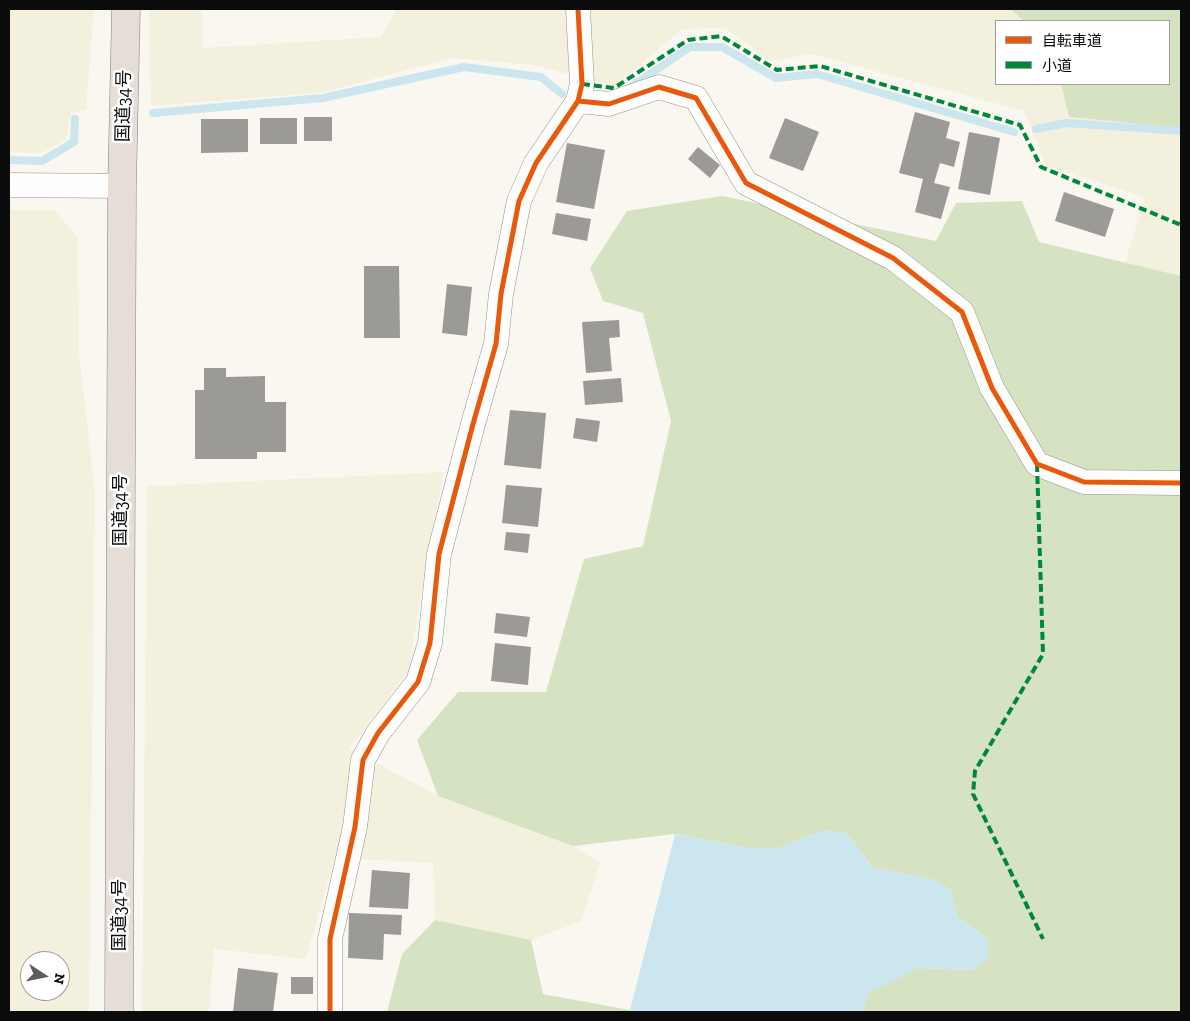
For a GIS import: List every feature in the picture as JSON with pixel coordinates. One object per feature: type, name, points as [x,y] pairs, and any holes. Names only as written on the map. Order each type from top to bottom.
[{"type":"highway","name":"国道34号","points":[[119,1012],[122,186],[126,9]]},
{"type":"street","points":[[330,1012],[330,939],[355,828],[363,760],[378,733],[418,682],[430,643],[439,554],[472,424],[496,344],[502,294],[519,201],[536,162],[578,101],[582,84],[578,9]]},
{"type":"street","points":[[578,101],[609,104],[659,87],[696,98],[746,183],[893,258],[962,312],[992,388],[1037,464],[1084,482],[1181,483]]},
{"type":"street","points":[[9,185],[122,186]]},
{"type":"shaded area","points":[[9,9],[94,9],[86,109],[71,113],[66,140],[42,153],[9,152]]},
{"type":"shaded area","points":[[149,9],[202,9],[202,48],[381,37],[397,9],[1010,9],[1023,20],[995,20],[995,85],[1061,85],[1069,117],[1181,128],[1181,276],[1125,263],[1145,197],[1046,166],[1024,111],[811,54],[770,61],[725,28],[683,29],[614,86],[533,65],[453,58],[320,93],[151,106]]},
{"type":"shaded area","points":[[9,210],[54,210],[78,238],[79,352],[95,492],[89,1012],[9,1012]]},
{"type":"shaded area","points":[[444,472],[426,563],[409,670],[349,748],[438,796],[573,846],[600,863],[581,921],[531,940],[435,920],[433,863],[335,858],[306,959],[214,949],[209,1012],[142,1012],[147,486]]},
{"type":"green space","points":[[1010,9],[1181,9],[1181,128],[1069,117],[1061,85],[1170,85],[1170,20],[1023,20]]},
{"type":"green space","points":[[722,196],[936,241],[956,203],[1022,201],[1039,242],[1181,276],[1181,1012],[862,1012],[868,993],[919,968],[974,970],[988,939],[957,917],[951,890],[934,880],[873,868],[847,834],[826,830],[778,848],[748,848],[675,834],[573,846],[438,796],[417,740],[458,692],[546,692],[584,559],[643,546],[671,421],[643,313],[603,301],[590,268],[627,211]]},
{"type":"green space","points":[[435,920],[531,940],[543,994],[633,1012],[387,1012],[402,954]]},
{"type":"water","points":[[826,830],[847,834],[873,868],[934,880],[951,890],[957,917],[988,939],[988,957],[974,970],[919,968],[868,993],[862,1012],[633,1012],[630,1010],[675,834],[748,848],[778,848]]},
{"type":"building","points":[[915,112],[950,122],[946,138],[960,142],[954,167],[940,163],[934,183],[950,187],[941,219],[915,212],[923,179],[899,173]]},
{"type":"building","points":[[304,117],[332,117],[332,141],[304,141]]},
{"type":"building","points":[[260,118],[297,118],[297,144],[260,144]]},
{"type":"building","points":[[785,118],[819,132],[803,171],[769,158]]},
{"type":"building","points":[[201,119],[248,119],[248,152],[201,153]]},
{"type":"building","points":[[969,132],[1000,138],[990,195],[958,189]]},
{"type":"building","points":[[567,143],[605,150],[594,209],[556,202]]},
{"type":"building","points":[[698,147],[720,165],[710,178],[688,159]]},
{"type":"building","points":[[1064,192],[1114,209],[1105,237],[1055,221]]},
{"type":"building","points":[[556,213],[591,219],[587,241],[552,234]]},
{"type":"building","points":[[364,266],[399,266],[400,338],[364,338]]},
{"type":"building","points":[[447,284],[472,287],[467,336],[442,333]]},
{"type":"building","points":[[619,320],[620,337],[609,338],[612,371],[586,373],[582,322]]},
{"type":"building","points":[[204,368],[226,368],[226,377],[265,376],[265,402],[286,402],[286,452],[257,452],[257,459],[195,459],[195,390],[204,390]]},
{"type":"building","points":[[621,378],[623,402],[585,405],[583,381]]},
{"type":"building","points":[[510,410],[546,413],[541,469],[504,465]]},
{"type":"building","points":[[576,418],[600,421],[597,442],[573,438]]},
{"type":"building","points":[[506,485],[542,488],[538,527],[502,523]]},
{"type":"building","points":[[506,532],[530,534],[528,553],[504,550]]},
{"type":"building","points":[[496,613],[530,617],[527,637],[494,633]]},
{"type":"building","points":[[495,643],[531,647],[528,685],[491,681]]},
{"type":"building","points":[[372,870],[410,873],[408,909],[369,907]]},
{"type":"building","points":[[349,913],[402,915],[401,935],[384,934],[383,960],[348,958]]},
{"type":"building","points":[[238,968],[278,973],[273,1012],[233,1012]]},
{"type":"building","points":[[291,977],[313,977],[313,994],[291,994]]},
{"type":"waterway","points":[[632,86],[690,47],[722,47],[776,78],[817,74],[1014,132]]},
{"type":"waterway","points":[[153,113],[323,98],[464,67],[541,77],[562,94]]},
{"type":"waterway","points":[[9,160],[42,161],[74,142],[75,119]]},
{"type":"waterway","points":[[1036,129],[1066,123],[1181,131]]},
{"type":"marked path","points":[[582,84],[614,88],[688,40],[721,36],[777,70],[820,66],[1020,125],[1041,167],[1181,225]]},
{"type":"marked path","points":[[1037,464],[1043,654],[975,771],[973,794],[1043,939]]},
{"type":"cycle path","points":[[330,1012],[330,939],[355,827],[363,760],[378,733],[418,682],[430,643],[439,554],[496,344],[501,294],[519,201],[536,163],[578,101],[582,84],[578,9]]},
{"type":"cycle path","points":[[578,101],[609,104],[659,87],[696,98],[746,183],[893,258],[962,312],[992,388],[1037,464],[1084,482],[1181,483]]}]
